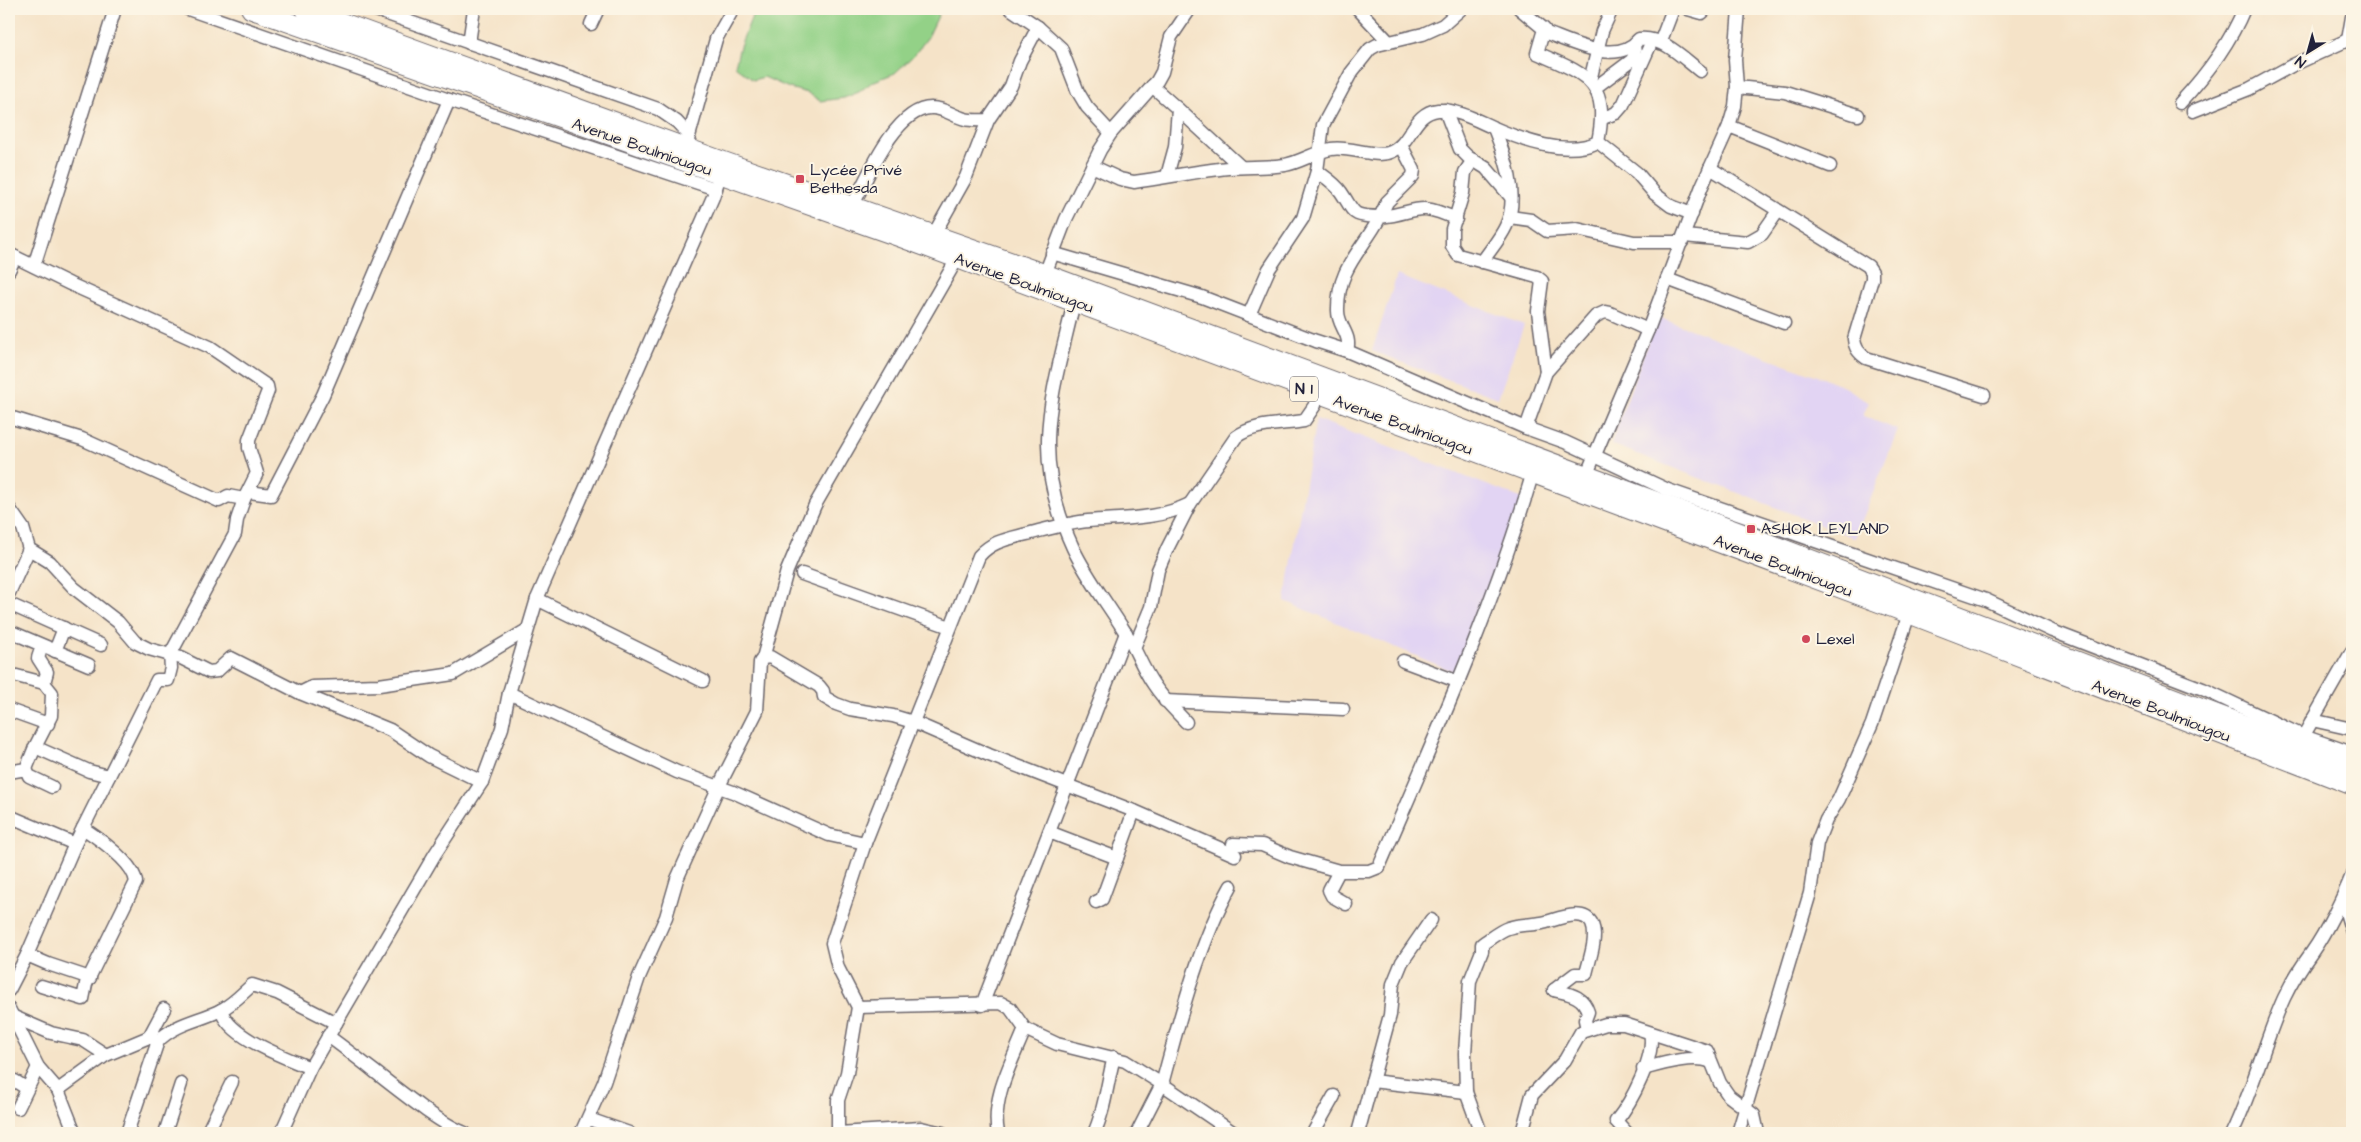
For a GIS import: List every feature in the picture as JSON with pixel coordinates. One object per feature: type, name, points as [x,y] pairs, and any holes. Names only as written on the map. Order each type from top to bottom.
[{"type":"highway","name":"Avenue Boulmiougou","points":[[251,9],[957,259],[1316,394],[1532,472],[1912,607],[2301,740],[2352,766]]},
{"type":"highway","name":"Avenue Boulmiougou","points":[[305,9],[687,141],[720,175],[852,205],[1045,274],[1586,476],[2352,785]]},
{"type":"street","points":[[34,266],[114,9]]},
{"type":"street","points":[[188,9],[449,100],[720,175],[537,600],[509,693],[502,728],[482,782],[435,854],[328,1036],[310,1068],[281,1133]]},
{"type":"street","points":[[373,9],[658,109],[677,122],[687,141]]},
{"type":"street","points":[[469,43],[474,9]]},
{"type":"street","points":[[591,24],[598,9]]},
{"type":"street","points":[[687,141],[716,39],[733,9]]},
{"type":"street","points":[[1011,9],[1038,27],[1060,48],[1078,92],[1093,114],[1111,133]]},
{"type":"street","points":[[1045,274],[1052,253],[1092,166],[1111,133],[1162,72],[1171,36],[1190,9]]},
{"type":"street","points":[[1358,9],[1389,42]]},
{"type":"street","points":[[1249,315],[1273,263],[1303,218],[1317,171],[1323,125],[1351,74],[1370,49],[1389,42],[1423,34],[1443,26],[1461,9]]},
{"type":"street","points":[[1520,9],[1542,25],[1544,32],[1537,53],[1572,68],[1593,84]]},
{"type":"street","points":[[1598,142],[1603,118],[1593,84],[1602,31],[1612,9]]},
{"type":"street","points":[[1603,118],[1616,113],[1623,105],[1673,9]]},
{"type":"street","points":[[1688,9],[1702,13],[1706,9]]},
{"type":"street","points":[[1586,476],[1648,330],[1710,168],[1729,126],[1735,106],[1737,87],[1735,60],[1739,9]]},
{"type":"street","points":[[2180,103],[2209,67],[2235,28],[2244,9]]},
{"type":"street","points":[[2193,111],[2254,86],[2293,65],[2350,39],[2352,17]]},
{"type":"street","points":[[934,234],[966,177],[988,120],[1010,86],[1020,61],[1038,27]]},
{"type":"street","points":[[1544,32],[1598,50],[1623,50],[1634,45],[1639,39],[1656,42],[1700,72]]},
{"type":"street","points":[[1593,84],[1632,60],[1635,54],[1634,45]]},
{"type":"street","points":[[1152,86],[1241,167]]},
{"type":"street","points":[[1737,87],[1785,92],[1858,115]]},
{"type":"street","points":[[9,417],[82,439],[191,486],[209,498],[218,501],[228,496],[271,495],[323,395],[449,100]]},
{"type":"street","points":[[852,205],[887,143],[914,111],[932,108],[965,119],[988,120]]},
{"type":"street","points":[[1167,176],[1174,153],[1178,109]]},
{"type":"street","points":[[1092,166],[1128,181],[1241,167],[1283,165],[1302,161],[1332,149],[1380,154],[1395,150],[1401,145],[1422,116],[1436,110],[1445,110],[1544,145],[1562,147],[1592,145],[1598,142]]},
{"type":"street","points":[[1445,110],[1460,149],[1486,168],[1512,199]]},
{"type":"street","points":[[1729,126],[1830,166]]},
{"type":"street","points":[[1482,262],[1510,217],[1512,199],[1507,169],[1494,128]]},
{"type":"street","points":[[1598,142],[1637,173],[1655,194],[1671,206],[1692,214]]},
{"type":"street","points":[[1347,351],[1349,340],[1338,317],[1343,278],[1351,259],[1369,237],[1387,202],[1413,176],[1414,170],[1401,145]]},
{"type":"street","points":[[1473,160],[1465,172],[1463,193],[1451,239],[1455,252],[1458,256],[1537,277],[1542,281],[1538,311],[1546,372]]},
{"type":"street","points":[[1710,168],[1868,266],[1872,272],[1872,279],[1854,339],[1855,348],[1860,354],[1866,358],[1984,395]]},
{"type":"street","points":[[1317,171],[1340,190],[1350,209],[1360,215],[1380,217],[1423,208],[1436,210],[1456,219]]},
{"type":"street","points":[[1510,217],[1531,220],[1547,231],[1577,229],[1634,242],[1683,239],[1748,242],[1762,234],[1778,211]]},
{"type":"street","points":[[1052,253],[1202,297],[1347,351],[1703,503],[1986,600],[2052,631],[2203,689],[2301,740],[2352,753]]},
{"type":"street","points":[[9,270],[12,256],[210,347],[267,386],[268,391],[249,440],[249,448],[257,473],[246,495],[237,520],[235,534],[170,655],[171,668],[168,680],[157,680],[82,828],[27,955],[9,990]]},
{"type":"street","points":[[581,1133],[589,1119],[604,1082],[638,977],[666,917],[677,879],[719,786],[756,711],[760,662],[778,611],[787,570],[815,505],[957,259]]},
{"type":"street","points":[[1667,279],[1784,323]]},
{"type":"street","points":[[1074,302],[1053,384],[1047,431],[1047,460],[1050,484],[1064,525],[1084,569],[1126,633],[1153,684],[1186,722]]},
{"type":"street","points":[[1526,428],[1546,372],[1599,314],[1610,313],[1648,330]]},
{"type":"street","points":[[1134,648],[1151,607],[1158,570],[1190,504],[1236,437],[1245,431],[1258,427],[1304,421],[1315,405],[1316,394]]},
{"type":"street","points":[[763,658],[770,657],[819,686],[823,691],[824,697],[836,704],[913,722],[989,755],[1234,850],[1262,845],[1290,857],[1339,871],[1369,871],[1379,867],[1459,682],[1499,577],[1532,472]]},
{"type":"street","points":[[943,1133],[921,1128],[838,1133],[838,1100],[847,1073],[858,1007],[838,968],[832,942],[865,843],[972,569],[986,547],[999,541],[1064,525],[1154,516],[1174,512],[1190,504]]},
{"type":"street","points":[[9,508],[23,528],[29,549],[9,593]]},
{"type":"street","points":[[29,549],[50,562],[74,588],[118,622],[136,642],[209,672],[217,671],[231,658],[300,693],[390,730],[429,756],[482,782]]},
{"type":"street","points":[[802,574],[950,628]]},
{"type":"street","points":[[537,600],[703,681]]},
{"type":"street","points":[[9,604],[101,645]]},
{"type":"street","points":[[1738,1133],[1810,893],[1817,843],[1826,820],[1839,799],[1872,724],[1912,607]]},
{"type":"street","points":[[55,651],[64,628]]},
{"type":"street","points":[[300,693],[312,686],[379,685],[453,674],[527,630]]},
{"type":"street","points":[[9,631],[90,665]]},
{"type":"street","points":[[982,1004],[1126,633]]},
{"type":"street","points":[[42,646],[38,658],[47,672],[44,683]]},
{"type":"street","points":[[2301,740],[2352,651]]},
{"type":"street","points":[[1403,661],[1459,682]]},
{"type":"street","points":[[9,674],[44,683],[52,693],[53,706],[48,724],[35,747],[26,769],[29,776],[52,787]]},
{"type":"street","points":[[509,693],[657,763],[719,786],[829,835],[865,843]]},
{"type":"street","points":[[1165,700],[1343,709]]},
{"type":"street","points":[[9,710],[48,724]]},
{"type":"street","points":[[2312,720],[2352,729]]},
{"type":"street","points":[[35,747],[89,771],[110,776]]},
{"type":"street","points":[[9,772],[26,769]]},
{"type":"street","points":[[1096,902],[1102,899],[1134,812]]},
{"type":"street","points":[[9,816],[75,844]]},
{"type":"street","points":[[41,986],[83,999],[86,984],[136,882],[133,870],[98,838],[82,828]]},
{"type":"street","points":[[1049,832],[1117,858]]},
{"type":"street","points":[[1339,871],[1329,890],[1332,896],[1346,904]]},
{"type":"street","points":[[2232,1133],[2243,1110],[2284,999],[2300,966],[2312,952],[2342,899],[2352,875]]},
{"type":"street","points":[[1136,1133],[1162,1084],[1178,1022],[1219,908],[1231,886]]},
{"type":"street","points":[[2342,899],[2352,932]]},
{"type":"street","points":[[1481,1133],[1466,1092],[1465,1053],[1470,981],[1482,951],[1482,944],[1506,929],[1553,921],[1563,916],[1579,916],[1590,922],[1593,926],[1593,943],[1586,974],[1575,974],[1554,990],[1578,996],[1582,999],[1588,1012],[1585,1020],[1587,1029]]},
{"type":"street","points":[[1358,1133],[1390,1015],[1393,984],[1402,962],[1431,920]]},
{"type":"street","points":[[27,955],[90,978]]},
{"type":"street","points":[[58,1090],[106,1056],[154,1039],[172,1028],[221,1010],[252,985],[336,1023]]},
{"type":"street","points":[[858,1007],[1001,1003],[1010,1008],[1025,1029],[1074,1049],[1114,1057],[1162,1084],[1234,1133]]},
{"type":"street","points":[[127,1133],[164,1009]]},
{"type":"street","points":[[221,1010],[223,1018],[240,1035],[310,1068]]},
{"type":"street","points":[[11,1013],[50,1033],[83,1040],[106,1056]]},
{"type":"street","points":[[11,1013],[38,1067],[58,1090],[75,1133]]},
{"type":"street","points":[[1522,1133],[1532,1095],[1565,1060],[1580,1032],[1606,1024],[1624,1024],[1707,1051],[1720,1083],[1730,1096],[1754,1115],[1758,1133]]},
{"type":"street","points":[[998,1133],[995,1120],[1001,1092],[1025,1029]]},
{"type":"street","points":[[1627,1133],[1616,1121],[1637,1087],[1651,1045],[1650,1033]]},
{"type":"street","points":[[328,1036],[368,1064],[396,1089],[432,1114],[465,1133]]},
{"type":"street","points":[[1094,1133],[1103,1113],[1103,1103],[1114,1057]]},
{"type":"street","points":[[1643,1069],[1680,1060],[1706,1060],[1711,1062]]},
{"type":"street","points":[[18,1108],[26,1088],[38,1067]]},
{"type":"street","points":[[9,1083],[14,1081],[26,1088]]},
{"type":"street","points":[[1372,1081],[1466,1092]]},
{"type":"street","points":[[207,1133],[232,1082]]},
{"type":"street","points":[[166,1133],[182,1084]]},
{"type":"street","points":[[1313,1133],[1334,1096]]},
{"type":"street","points":[[589,1119],[629,1133]]},
{"type":"shaded area","points":[[1397,275],[1524,325],[1498,398],[1372,351]]},
{"type":"shaded area","points":[[1657,317],[1842,385],[1869,402],[1863,416],[1898,430],[1855,538],[1611,444]]},
{"type":"shaded area","points":[[1316,419],[1523,499],[1457,673],[1285,601]]},
{"type":"green space","points":[[755,9],[935,9],[939,14],[928,37],[915,54],[895,73],[872,82],[859,92],[844,98],[820,101],[808,93],[789,88],[764,77],[753,80],[735,66],[740,46]]},
{"type":"place","name":"Lycée Privé Bethesda","points":[[800,179]]},
{"type":"place","name":"ASHOK LEYLAND","points":[[1751,529]]},
{"type":"place","name":"Lexel","points":[[1806,639]]}]
